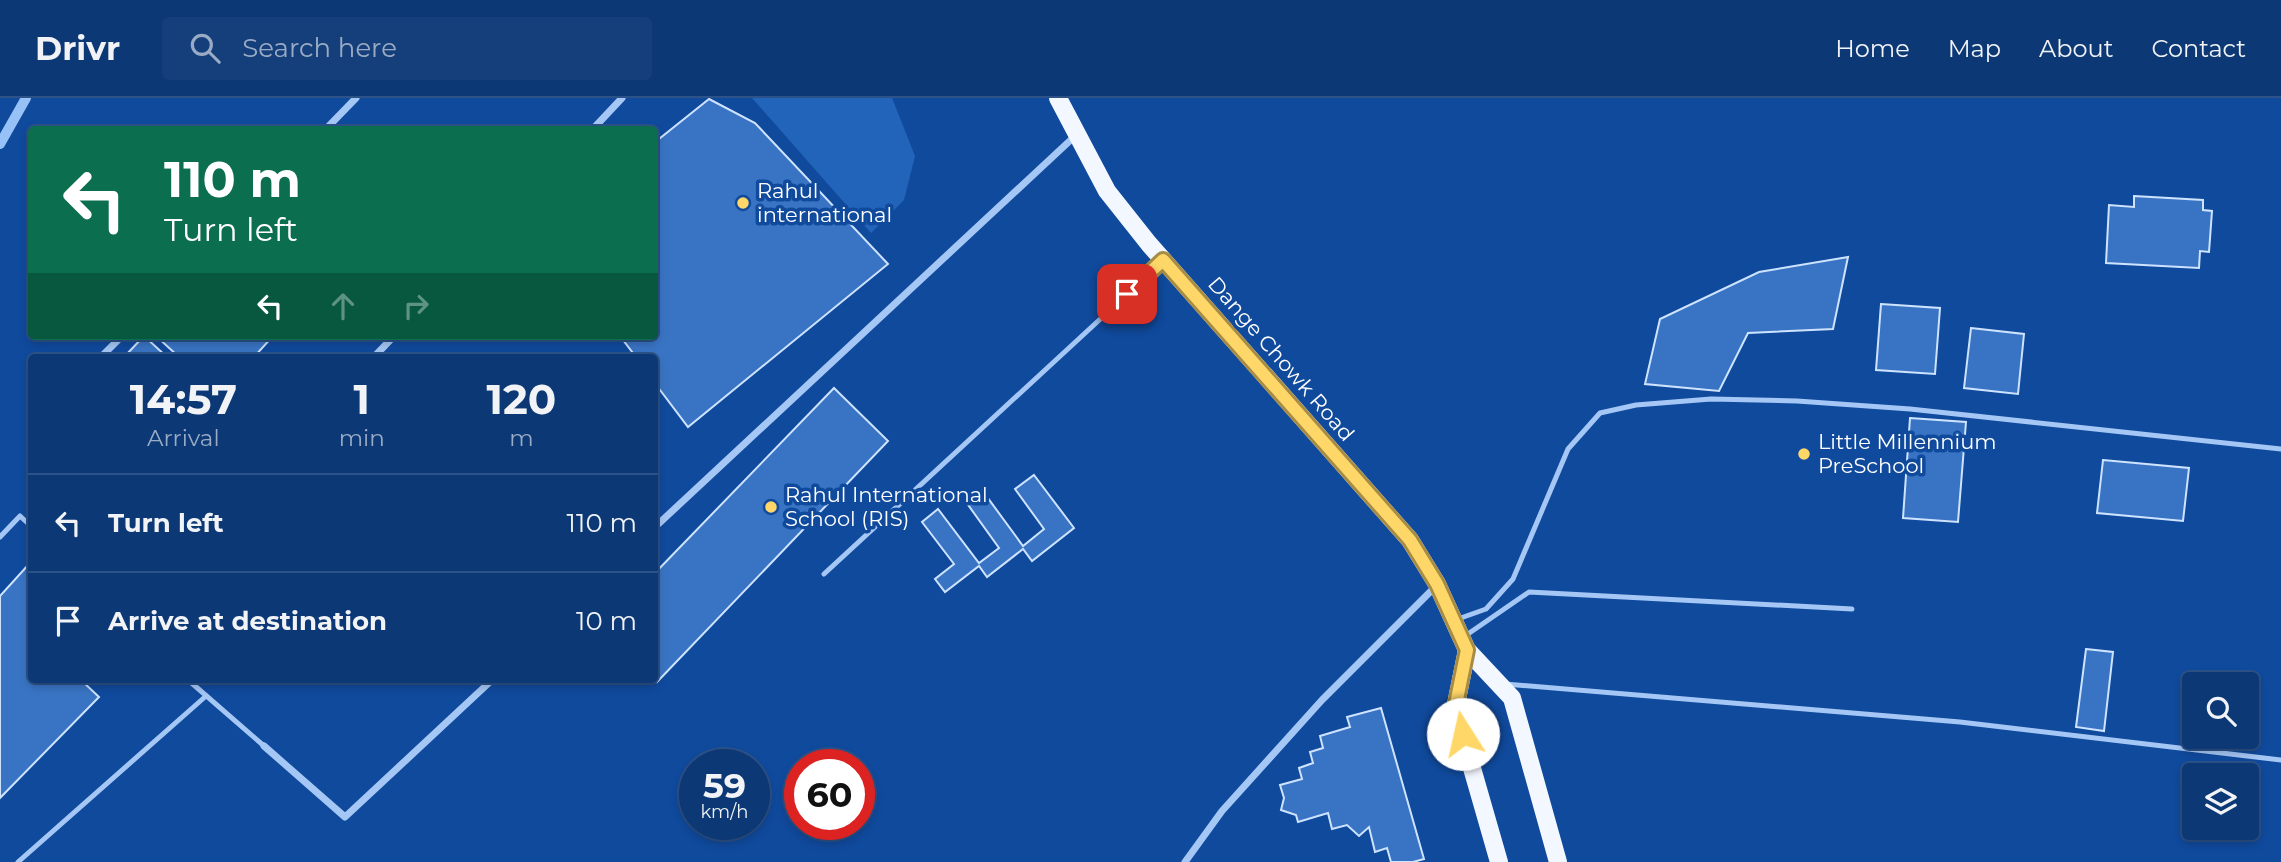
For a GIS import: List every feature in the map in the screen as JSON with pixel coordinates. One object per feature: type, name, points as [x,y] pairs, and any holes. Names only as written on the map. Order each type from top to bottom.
[{"type":"main road","name":"Dange Chowk Road","points":[[1058,98],[1075,135],[1107,191],[1163,260],[1410,540],[1437,584],[1464,644],[1512,698],[1558,862]]},
{"type":"main road","points":[[1464,644],[1455,709],[1499,862]]},
{"type":"street","points":[[329,126],[356,98]]},
{"type":"street","points":[[596,126],[622,98]]},
{"type":"street","points":[[658,524],[1075,135]]},
{"type":"street","points":[[104,354],[118,340]]},
{"type":"street","points":[[377,354],[390,340]]},
{"type":"street","points":[[1185,862],[1222,811],[1313,710],[1437,584]]},
{"type":"street","points":[[264,746],[345,817],[489,683]]},
{"type":"lane","points":[[824,575],[1163,260]]},
{"type":"lane","points":[[1455,620],[1486,609],[1513,579],[1568,449],[1600,413],[1636,405],[1711,399],[1797,401],[1910,409],[2281,449]]},
{"type":"lane","points":[[0,537],[20,516],[28,523]]},
{"type":"lane","points":[[1464,644],[1529,592],[1852,609]]},
{"type":"lane","points":[[191,683],[264,746]]},
{"type":"lane","points":[[1499,684],[1959,722],[2281,760]]},
{"type":"lane","points":[[18,862],[206,696]]},
{"type":"shaded area","points":[[752,98],[892,98],[915,156],[904,200],[871,233]]},
{"type":"building","name":"Rahul international","points":[[709,99],[755,123],[888,264],[688,427],[658,387],[658,354],[634,354],[623,340],[658,340],[658,140]]},
{"type":"building","points":[[2134,196],[2203,200],[2203,210],[2212,211],[2209,252],[2200,251],[2199,268],[2106,263],[2109,205],[2134,207]]},
{"type":"building","points":[[1848,257],[1833,329],[1748,333],[1719,391],[1645,384],[1660,319],[1759,272]]},
{"type":"building","points":[[1881,304],[1940,308],[1935,374],[1876,370]]},
{"type":"building","points":[[1971,328],[2024,334],[2018,394],[1964,388]]},
{"type":"building","points":[[140,340],[148,340],[164,354],[127,354]]},
{"type":"building","points":[[160,340],[269,340],[257,354],[176,354]]},
{"type":"building","name":"Rahul International School (RIS)","points":[[834,388],[888,441],[658,681],[658,570]]},
{"type":"building","points":[[1910,418],[1966,422],[1958,522],[1903,518]]},
{"type":"building","points":[[2103,460],[2189,468],[2183,521],[2097,513]]},
{"type":"building","points":[[1034,475],[1074,528],[1032,561],[1023,549],[987,577],[979,566],[945,592],[935,579],[954,564],[922,522],[938,509],[979,563],[999,548],[966,502],[982,490],[1023,546],[1044,529],[1015,489]]},
{"type":"building","points":[[28,565],[28,683],[84,683],[99,697],[0,798],[0,596]]},
{"type":"building","points":[[2086,649],[2113,652],[2104,731],[2076,727]]},
{"type":"building","points":[[1381,708],[1424,859],[1413,862],[1391,862],[1387,848],[1375,852],[1369,827],[1359,836],[1347,825],[1332,829],[1328,813],[1298,822],[1296,815],[1281,810],[1284,798],[1280,785],[1302,779],[1299,768],[1313,763],[1310,752],[1323,748],[1320,736],[1350,727],[1347,717]]},
{"type":"waterway","points":[[0,144],[26,98]]},
{"type":"place","name":"Rahul international","points":[[743,203]]},
{"type":"place","name":"Little Millennium PreSchool","points":[[1804,454]]},
{"type":"place","name":"Rahul International School (RIS)","points":[[771,507]]},
{"type":"route","points":[[1127,294],[1163,260],[1410,540],[1437,584],[1467,650],[1455,709],[1463,734]]}]
